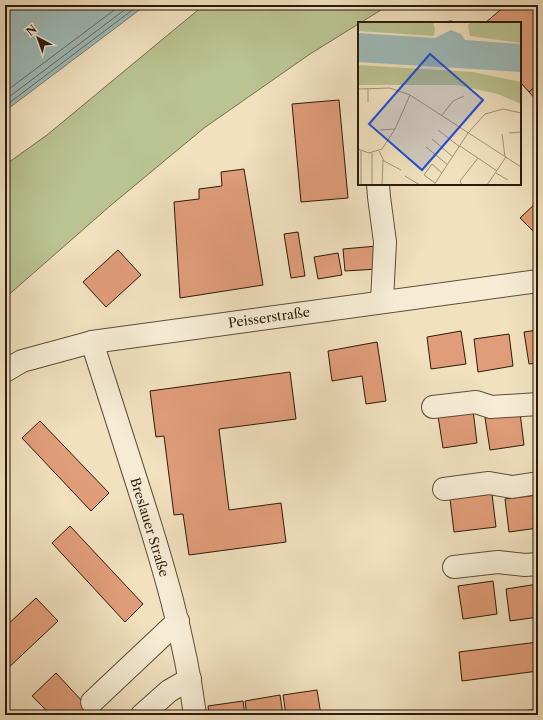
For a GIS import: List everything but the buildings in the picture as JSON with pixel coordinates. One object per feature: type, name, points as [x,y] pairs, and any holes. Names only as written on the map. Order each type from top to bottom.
[{"type":"street","points":[[378,185],[385,242],[382,301]]},
{"type":"street","name":"Peisserstraße","points":[[5,370],[22,361],[92,342],[382,301],[538,281]]},
{"type":"street","name":"Breslauer Straße","points":[[92,342],[152,528],[178,621],[190,680],[195,715]]},
{"type":"street","points":[[433,407],[476,402],[491,407],[538,404]]},
{"type":"street","points":[[444,489],[489,484],[512,487],[538,483]]},
{"type":"street","points":[[454,567],[498,562],[525,565],[538,564]]},
{"type":"street","points":[[92,702],[178,621]]},
{"type":"street","points":[[142,715],[169,691],[190,680]]},
{"type":"green space","points":[[204,5],[389,5],[362,22],[358,22],[358,24],[310,54],[204,128],[110,206],[5,298],[5,165],[47,135]]},
{"type":"water","points":[[5,5],[146,5],[5,111]]}]
